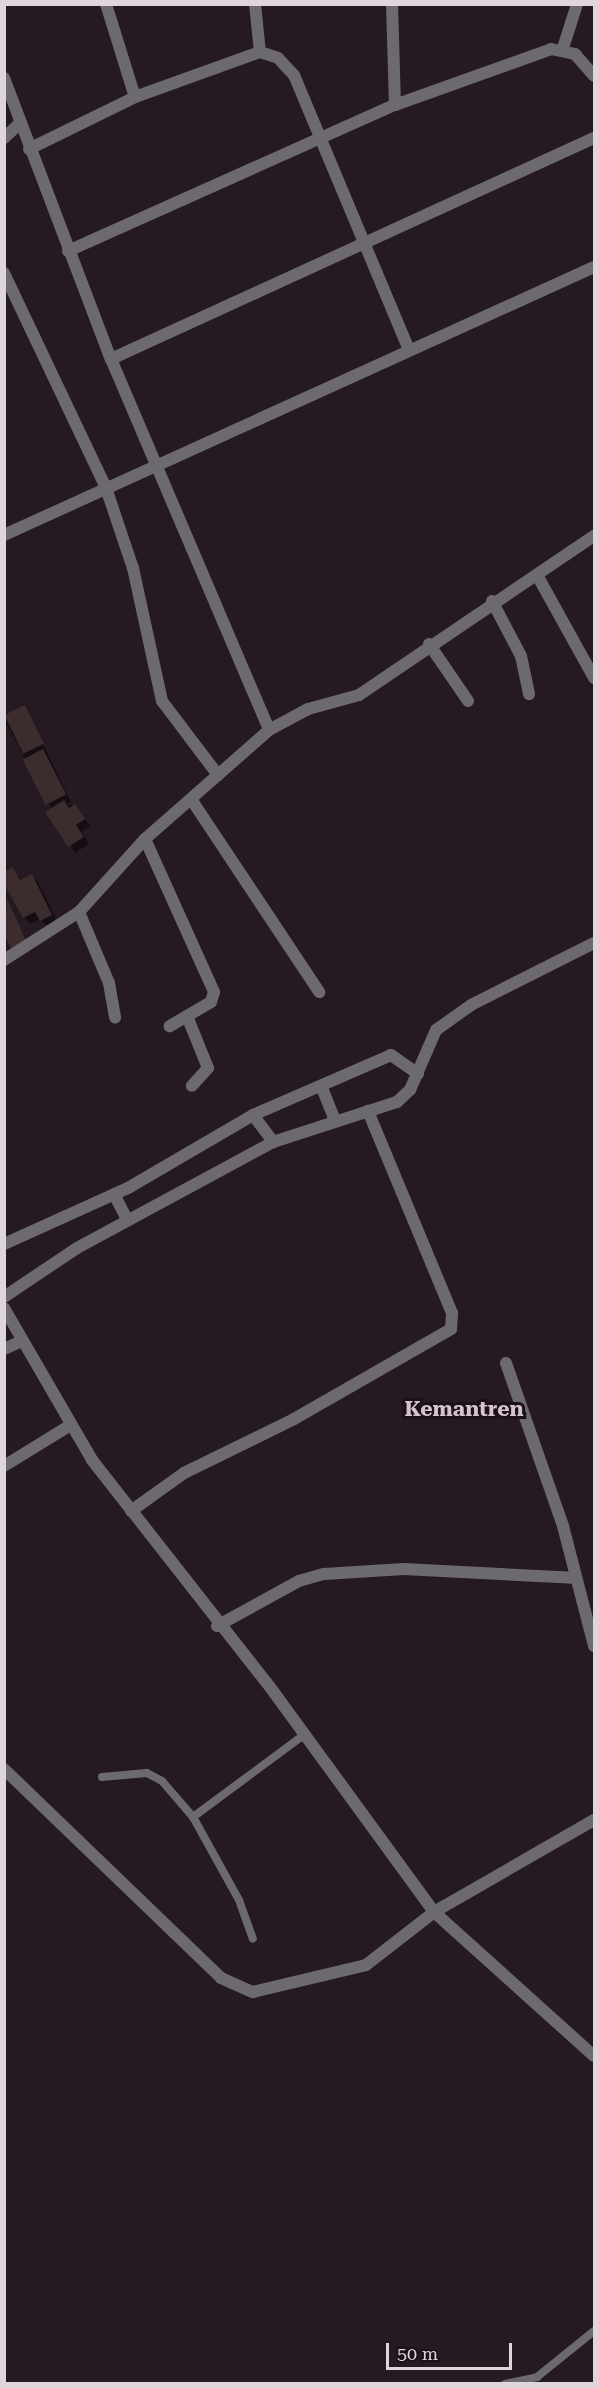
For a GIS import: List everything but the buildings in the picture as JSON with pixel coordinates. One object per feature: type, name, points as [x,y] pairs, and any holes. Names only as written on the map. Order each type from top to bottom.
[{"type":"street","points":[[106,4],[135,97]]},
{"type":"street","points":[[255,4],[260,52]]},
{"type":"street","points":[[392,4],[395,105]]},
{"type":"street","points":[[563,48],[577,4]]},
{"type":"street","points":[[68,251],[322,140],[395,105],[563,48]]},
{"type":"street","points":[[563,48],[586,63],[594,76]]},
{"type":"street","points":[[29,149],[135,97],[260,52],[278,58],[294,75],[410,350]]},
{"type":"street","points":[[4,78],[29,149],[111,359],[155,467],[269,730]]},
{"type":"street","points":[[4,138],[20,123]]},
{"type":"street","points":[[111,359],[367,245],[594,138]]},
{"type":"street","points":[[4,535],[594,267]]},
{"type":"street","points":[[4,273],[106,488],[133,568],[162,701],[218,775]]},
{"type":"street","points":[[4,960],[79,912],[145,839],[269,730],[308,709],[359,695],[429,644],[594,536]]},
{"type":"street","points":[[537,575],[594,678]]},
{"type":"street","points":[[492,602],[521,656],[529,694]]},
{"type":"street","points":[[429,644],[468,701]]},
{"type":"street","points":[[191,799],[319,992]]},
{"type":"street","points":[[145,839],[214,992],[212,1002],[170,1026]]},
{"type":"street","points":[[79,912],[112,992],[115,1017]]},
{"type":"street","points":[[4,1297],[126,1218],[271,1139],[333,1116],[368,1111],[405,1097],[414,1070],[429,1041],[448,1021],[594,942]]},
{"type":"street","points":[[187,1016],[208,1068],[192,1086]]},
{"type":"street","points":[[4,1244],[116,1197],[256,1118],[323,1091],[397,1056],[414,1070]]},
{"type":"street","points":[[323,1091],[333,1116]]},
{"type":"street","points":[[131,1511],[184,1473],[304,1413],[451,1329],[452,1313],[368,1111]]},
{"type":"street","points":[[256,1118],[271,1139]]},
{"type":"street","points":[[116,1197],[126,1218]]},
{"type":"street","points":[[4,1308],[20,1342],[69,1426],[217,1626],[305,1734],[434,1912],[594,2056]]},
{"type":"street","points":[[4,1349],[20,1342]]},
{"type":"street","points":[[506,1364],[563,1526],[573,1578],[594,1646]]},
{"type":"street","points":[[4,1467],[69,1426]]},
{"type":"street","points":[[217,1626],[299,1581],[324,1574],[404,1569],[573,1578]]},
{"type":"street","points":[[4,1769],[235,1989],[252,1992],[304,1983],[366,1965],[434,1912],[594,1820]]},
{"type":"lane","points":[[193,1817],[305,1734]]},
{"type":"lane","points":[[102,1777],[147,1773],[162,1781],[193,1817],[239,1900],[253,1939]]},
{"type":"lane","points":[[505,2384],[537,2377],[594,2331]]},
{"type":"district","name":"Kemantren","points":[[464,1409]]}]
